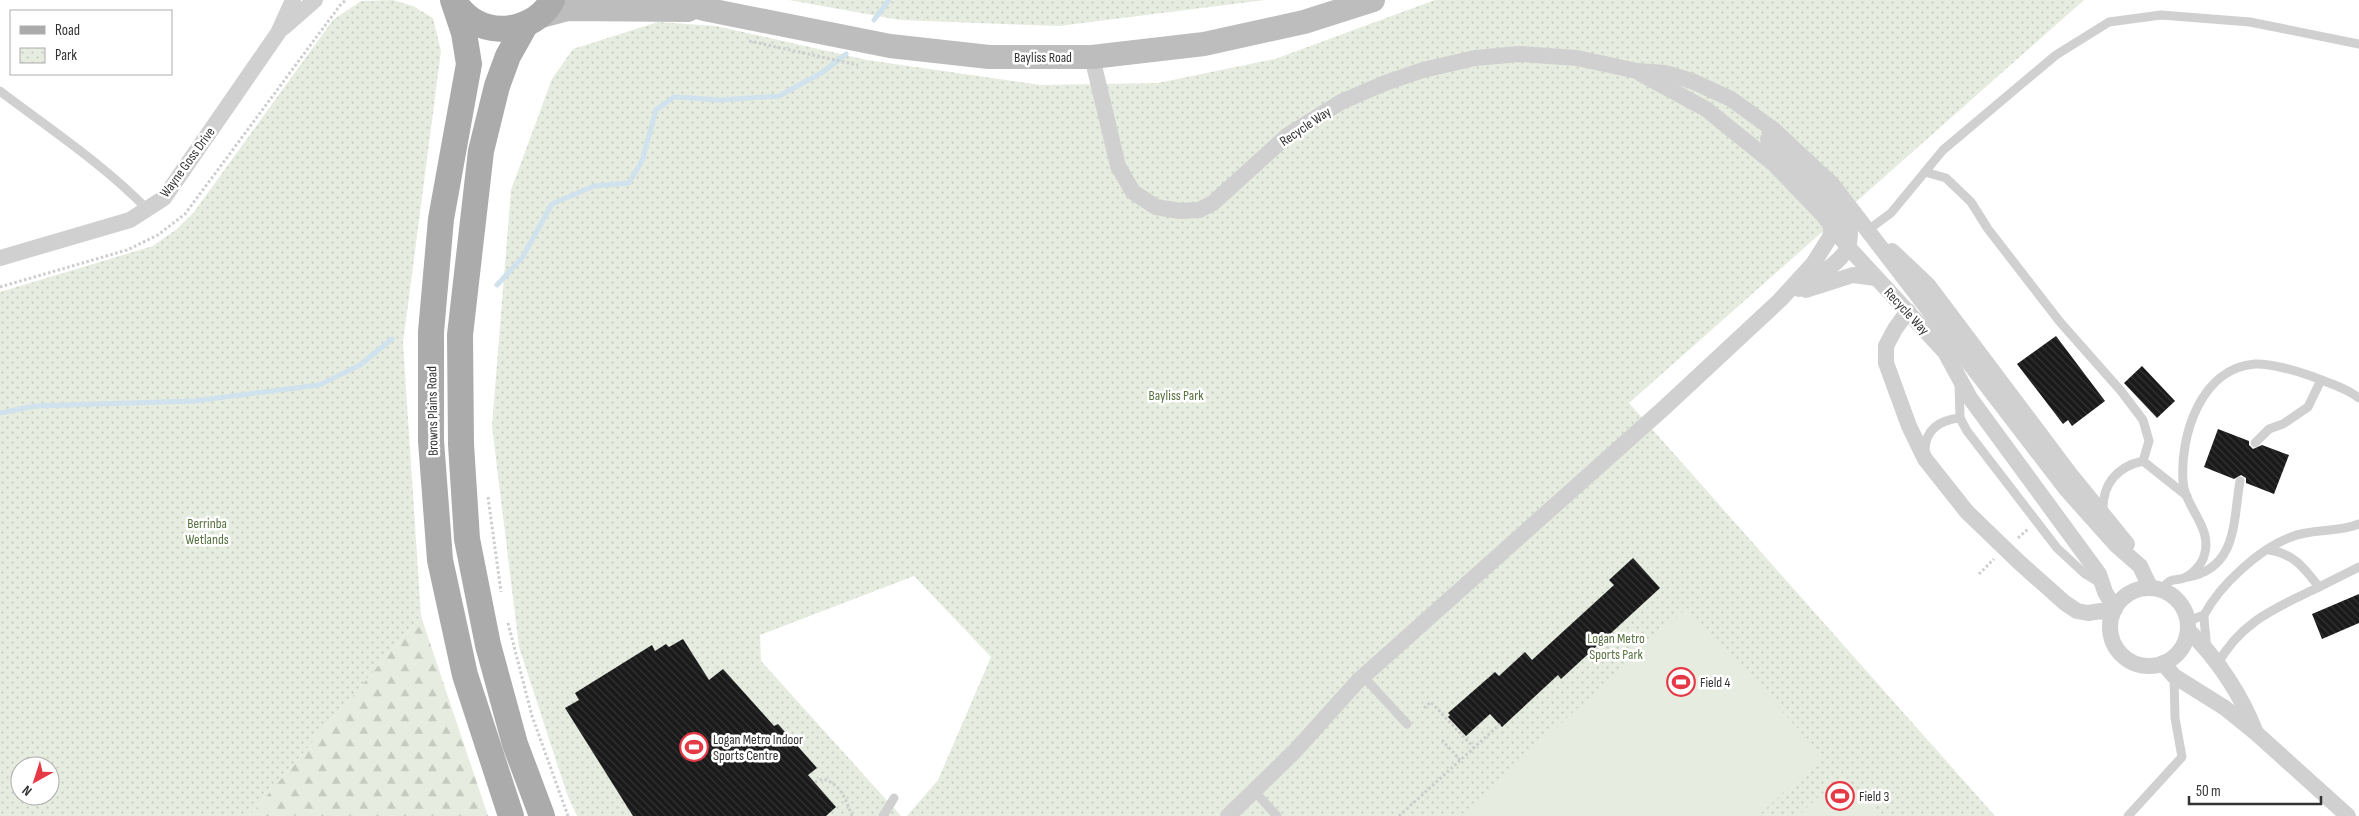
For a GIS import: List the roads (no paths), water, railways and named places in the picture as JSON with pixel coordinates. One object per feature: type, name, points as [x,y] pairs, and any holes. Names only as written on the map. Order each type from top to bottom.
[{"type":"main road","points":[[452,0],[463,14],[477,23],[493,28],[510,29],[539,14]]},
{"type":"main road","name":"Browns Plains Road","points":[[452,0],[464,33],[469,64],[441,219],[431,332],[431,441],[440,560],[465,675],[511,816]]},
{"type":"main road","name":"Browns Plains Road","points":[[539,14],[508,56],[497,86],[481,152],[460,335],[460,444],[468,539],[488,645],[515,744],[542,816]]},
{"type":"street","name":"Wayne Goss Drive","points":[[0,258],[130,220],[164,198],[278,33],[293,0]]},
{"type":"street","name":"Wayne Goss Drive","points":[[278,33],[316,0]]},
{"type":"street","name":"Bayliss Road","points":[[668,0],[890,46],[988,57],[1092,58],[1204,44],[1304,22],[1373,0]]},
{"type":"street","name":"Bayliss Road","points":[[539,14],[568,9],[709,10]]},
{"type":"street","name":"Recycle Way","points":[[1092,58],[1121,173],[1133,192],[1156,207],[1180,211],[1199,210],[1213,203],[1288,135],[1341,102],[1385,83],[1423,70],[1475,58],[1519,54],[1577,58],[1637,71],[1665,73],[1692,81],[1731,99],[1774,130],[1806,157],[1832,184],[1868,230]]},
{"type":"street","name":"Recycle Way","points":[[1637,71],[1712,114],[1774,164],[1945,352],[1970,398],[2099,574],[2114,612]]},
{"type":"street","points":[[1731,99],[1762,133],[1805,174],[1845,221],[1850,231],[1848,247],[1835,262],[1796,292]]},
{"type":"street","points":[[1228,816],[1255,792],[1363,676],[1664,408],[1780,300],[1813,264],[1830,237],[1832,226]]},
{"type":"street","points":[[1868,230],[1880,238],[1928,286],[2070,474],[2126,541],[2140,566],[2156,588],[2179,602],[2188,626],[2246,707],[2256,733]]},
{"type":"street","points":[[1868,230],[1874,242],[1950,336],[2066,489],[2098,526],[2140,566]]},
{"type":"street","points":[[1780,300],[1796,292],[1853,275],[1876,278]]},
{"type":"street","points":[[1908,311],[1894,328],[1886,346],[1886,363],[1906,418],[1925,459],[1967,512],[2020,564],[2065,603],[2077,611],[2088,613],[2114,612]]},
{"type":"street","points":[[2156,588],[2138,589],[2127,594],[2114,612],[2110,624],[2111,636],[2117,648],[2126,658],[2137,664],[2168,670],[2225,708],[2256,733],[2348,816]]},
{"type":"street","points":[[2168,670],[2180,650],[2188,626]]},
{"type":"lane","points":[[1868,230],[1891,213],[1943,150],[2056,55],[2109,22],[2161,15],[2250,22],[2359,44]]},
{"type":"lane","points":[[0,91],[106,171],[147,209]]},
{"type":"lane","points":[[1925,172],[1946,178],[1971,202],[1988,230],[2060,322],[2143,420],[2149,440],[2143,461]]},
{"type":"lane","points":[[2186,578],[2195,570],[2204,556],[2206,542],[2201,523],[2187,496],[2183,482],[2187,435],[2201,399],[2220,376],[2256,364],[2300,372],[2349,390],[2359,398]]},
{"type":"lane","points":[[1960,379],[1960,418],[1967,431],[2057,548],[2085,574],[2102,584]]},
{"type":"lane","points":[[2256,443],[2269,429],[2283,424],[2308,406],[2321,380]]},
{"type":"lane","points":[[1925,459],[1925,441],[1931,430],[1939,422],[1960,418]]},
{"type":"lane","points":[[2143,461],[2187,496]]},
{"type":"lane","points":[[2103,512],[2102,498],[2106,486],[2124,468],[2130,464],[2143,461]]},
{"type":"lane","points":[[2156,588],[2170,580],[2199,575],[2226,555],[2231,544],[2240,481]]},
{"type":"lane","points":[[2188,626],[2204,615],[2226,583],[2292,536],[2346,529],[2359,524]]},
{"type":"lane","points":[[2270,550],[2285,552],[2301,565],[2319,587]]},
{"type":"lane","points":[[2217,666],[2232,641],[2252,622],[2276,607],[2359,567]]},
{"type":"lane","points":[[2204,615],[2204,628],[2207,640],[2206,650]]},
{"type":"lane","points":[[2128,816],[2182,757],[2168,670]]},
{"type":"lane","points":[[1363,676],[1407,724]]},
{"type":"lane","points":[[1255,792],[1277,816]]},
{"type":"lane","points":[[883,816],[894,798]]},
{"type":"waterway","points":[[874,20],[889,0]]},
{"type":"waterway","points":[[497,285],[522,258],[552,204],[594,186],[629,183],[642,161],[656,110],[674,97],[720,100],[779,96],[823,72],[846,54]]},
{"type":"waterway","points":[[0,413],[35,406],[194,401],[319,385],[360,365],[392,339]]},
{"type":"place","name":"Field 4","points":[[1681,682]]},
{"type":"place","name":"Logan Metro Indoor Sports Centre","points":[[694,747]]},
{"type":"place","name":"Field 3","points":[[1840,796]]},
{"type":"park label","name":"Bayliss Park","points":[[1176,395]]},
{"type":"park label","name":"Berrinba Wetlands","points":[[207,532]]},
{"type":"park label","name":"Logan Metro Sports Park","points":[[1616,646]]}]
